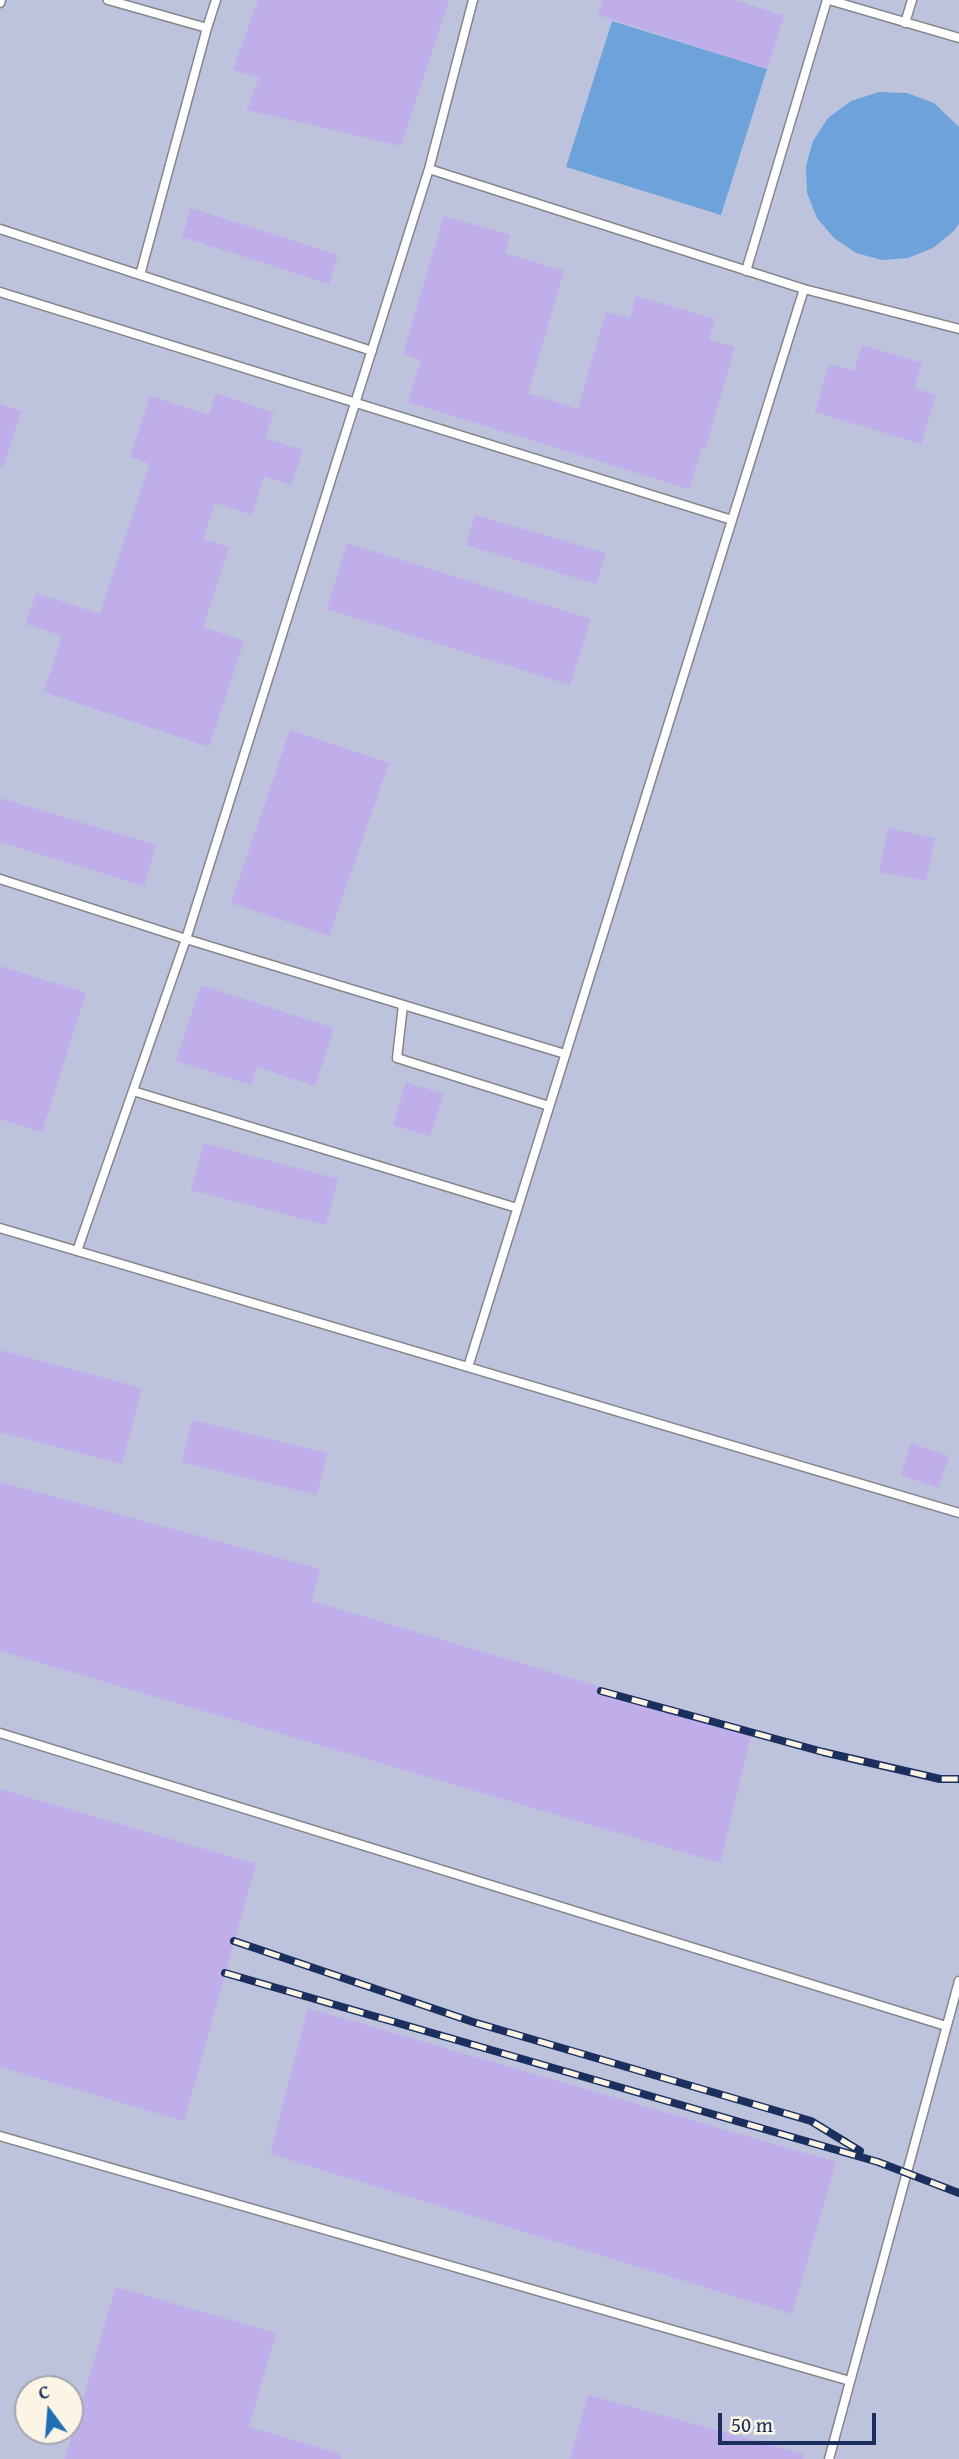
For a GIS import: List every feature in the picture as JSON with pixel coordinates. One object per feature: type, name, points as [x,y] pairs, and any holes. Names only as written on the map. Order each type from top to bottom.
[{"type":"lane","points":[[108,0],[207,28]]},
{"type":"lane","points":[[140,275],[216,0]]},
{"type":"lane","points":[[77,1251],[186,939],[372,351],[429,169],[472,0]]},
{"type":"lane","points":[[746,271],[828,0],[959,38]]},
{"type":"lane","points":[[905,23],[912,0]]},
{"type":"lane","points":[[429,169],[804,289],[959,329]]},
{"type":"lane","points":[[0,229],[372,351]]},
{"type":"lane","points":[[468,1367],[804,289]]},
{"type":"lane","points":[[0,292],[732,520]]},
{"type":"lane","points":[[0,878],[186,939],[565,1054]]},
{"type":"lane","points":[[403,1005],[397,1058],[549,1106]]},
{"type":"lane","points":[[133,1091],[517,1208]]},
{"type":"lane","points":[[0,1228],[959,1513]]},
{"type":"lane","points":[[0,1733],[946,2026]]},
{"type":"lane","points":[[829,2459],[959,1980]]},
{"type":"lane","points":[[0,2136],[850,2381]]},
{"type":"shaded area","points":[[0,0],[959,0],[959,2459],[0,2459]]},
{"type":"water","points":[[612,21],[767,69],[721,215],[566,167]]},
{"type":"water","points":[[879,92],[907,93],[934,103],[959,127],[959,223],[955,230],[933,248],[908,258],[882,260],[856,253],[834,238],[817,218],[807,193],[806,166],[813,141],[828,118],[851,101]]},
{"type":"building","points":[[258,0],[449,0],[401,146],[247,110],[259,77],[233,70]]},
{"type":"building","points":[[603,0],[735,0],[784,16],[767,69],[598,15]]},
{"type":"building","points":[[191,208],[338,255],[329,284],[182,237]]},
{"type":"building","points":[[444,216],[510,235],[505,253],[564,271],[528,393],[578,409],[606,312],[630,318],[636,296],[715,319],[709,340],[735,347],[705,450],[702,447],[689,489],[408,402],[421,360],[403,354]]},
{"type":"building","points":[[862,345],[922,363],[914,388],[936,395],[921,444],[815,412],[829,364],[854,371]]},
{"type":"building","points":[[216,393],[274,413],[265,438],[303,450],[291,485],[264,476],[252,515],[215,503],[203,539],[229,547],[203,627],[244,641],[209,747],[44,692],[62,636],[26,624],[36,593],[100,614],[150,464],[130,457],[150,396],[209,415]]},
{"type":"building","points":[[0,404],[21,411],[4,466],[0,466]]},
{"type":"building","points":[[475,515],[606,553],[596,584],[466,545]]},
{"type":"building","points":[[347,543],[591,619],[570,685],[327,609]]},
{"type":"building","points":[[290,730],[389,763],[329,936],[231,903]]},
{"type":"building","points":[[0,798],[156,845],[144,886],[0,842]]},
{"type":"building","points":[[888,828],[935,838],[926,881],[879,872]]},
{"type":"building","points":[[0,966],[86,993],[42,1132],[0,1119]]},
{"type":"building","points":[[201,985],[334,1028],[315,1086],[257,1067],[251,1085],[176,1061]]},
{"type":"building","points":[[406,1082],[444,1094],[430,1136],[393,1125]]},
{"type":"building","points":[[204,1143],[338,1179],[326,1225],[191,1190]]},
{"type":"building","points":[[0,1350],[142,1388],[122,1464],[0,1432]]},
{"type":"building","points":[[192,1420],[327,1453],[317,1495],[182,1462]]},
{"type":"building","points":[[911,1443],[949,1456],[938,1488],[901,1475]]},
{"type":"building","points":[[0,1482],[320,1569],[312,1601],[752,1732],[720,1863],[0,1651]]},
{"type":"building","points":[[0,1789],[256,1864],[184,2121],[0,2067]]},
{"type":"building","points":[[308,2008],[836,2162],[792,2314],[270,2154]]},
{"type":"building","points":[[116,2287],[276,2333],[249,2427],[341,2454],[341,2459],[65,2459],[69,2445],[84,2445],[84,2395]]},
{"type":"building","points":[[588,2395],[804,2454],[803,2459],[570,2459]]},
{"type":"railway","points":[[601,1691],[823,1752],[940,1779],[959,1779]]},
{"type":"railway","points":[[234,1941],[473,2022],[811,2121],[860,2151]]},
{"type":"railway","points":[[225,1973],[878,2162],[959,2193]]}]
